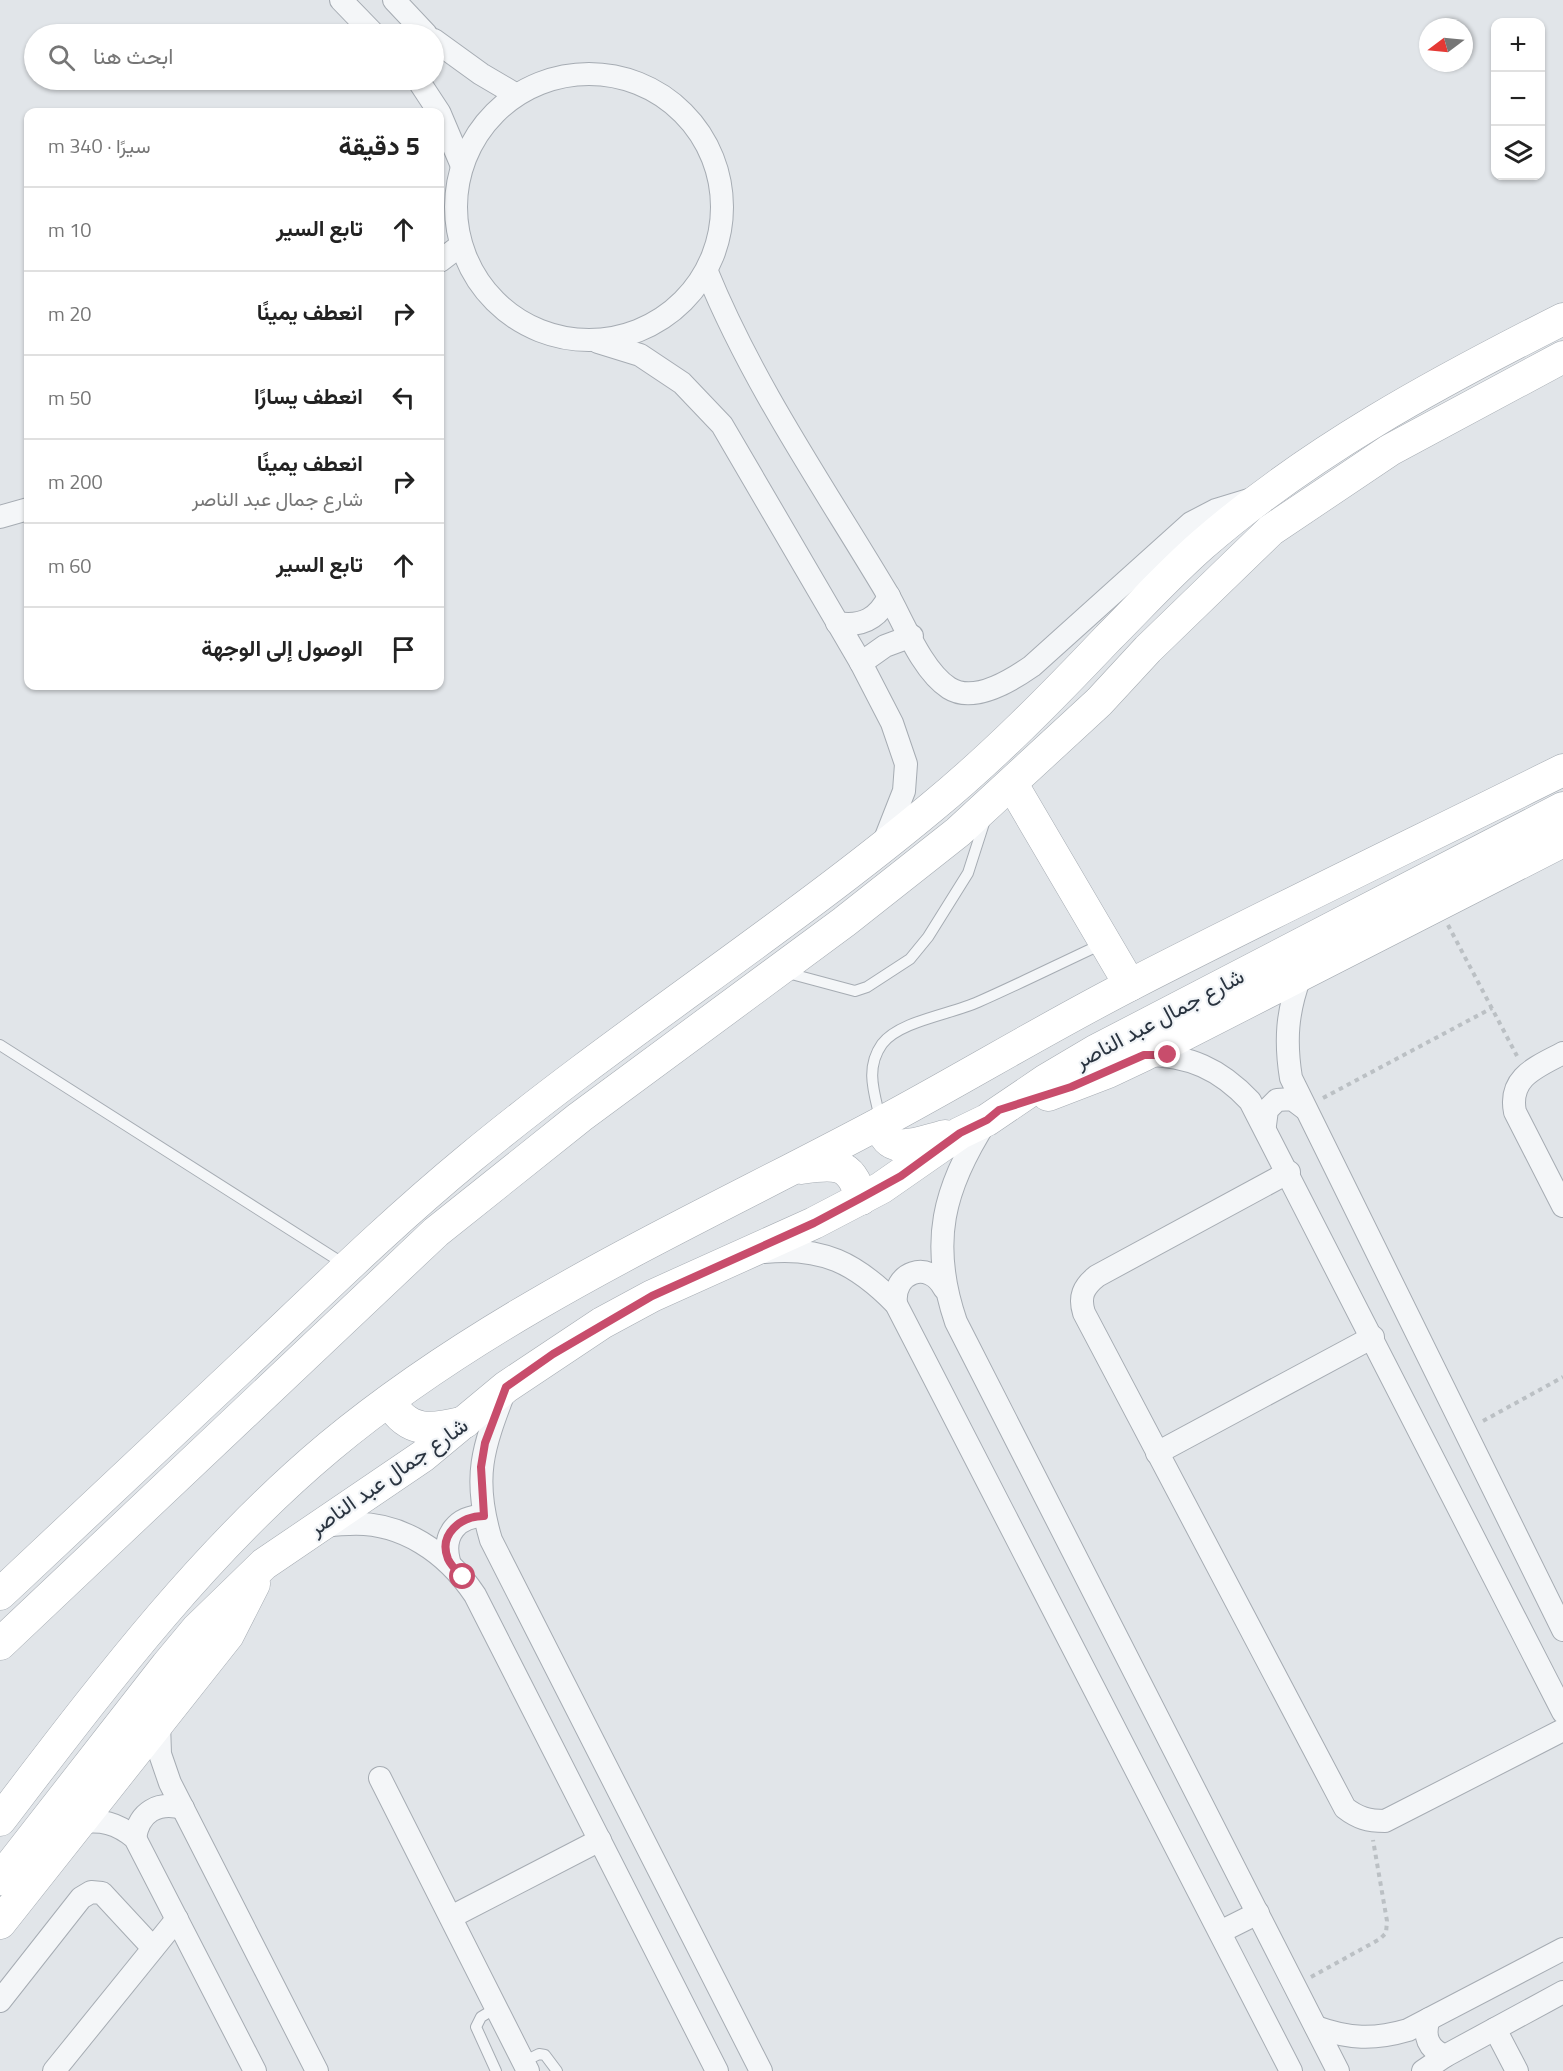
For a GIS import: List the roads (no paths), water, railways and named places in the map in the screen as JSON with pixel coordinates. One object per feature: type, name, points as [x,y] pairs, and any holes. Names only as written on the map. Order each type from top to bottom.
[{"type":"main road","points":[[0,1594],[412,1206],[556,1091],[882,848],[977,768],[1068,680],[1171,573],[1262,495],[1424,391],[1563,319]]},
{"type":"main road","points":[[0,1644],[436,1232],[580,1117],[902,877],[1001,794],[1099,702],[1148,649],[1271,530],[1390,450],[1563,357]]},
{"type":"main road","name":"شارع جمال عبد الناصر","points":[[0,1820],[156,1621],[196,1575],[329,1447],[460,1350],[548,1297],[881,1123],[1130,985],[1563,770]]},
{"type":"main road","points":[[1001,794],[1105,943],[1130,985]]},
{"type":"main road","name":"شارع جمال عبد الناصر","points":[[0,1879],[166,1665],[205,1621],[264,1564],[423,1456],[506,1387],[602,1323],[652,1296],[814,1223],[901,1176],[1055,1074],[1145,1023],[1562,809]]},
{"type":"main road","points":[[881,1123],[886,1140],[895,1146],[905,1147],[1071,1087],[1144,1055],[1563,841]]},
{"type":"main road","points":[[788,1170],[835,1164],[846,1169],[854,1177],[861,1198]]},
{"type":"main road","points":[[412,1206],[436,1232]]},
{"type":"main road","points":[[389,1401],[399,1416],[414,1426],[439,1429],[465,1422]]},
{"type":"main road","points":[[0,1923],[228,1635],[264,1564]]},
{"type":"street","points":[[341,0],[364,24]]},
{"type":"street","points":[[394,0],[417,24]]},
{"type":"street","points":[[444,47],[481,74],[515,94]]},
{"type":"street","points":[[597,341],[641,332],[679,308],[707,272],[721,235],[723,195],[714,157],[709,148],[694,123],[665,96],[629,78],[590,72],[551,78],[515,94],[482,126],[462,166],[456,192],[456,219],[461,245],[472,272],[494,302],[524,324],[559,338],[597,341],[640,355],[682,382],[722,425],[861,663],[892,723],[906,764],[904,790],[882,848]]},
{"type":"street","points":[[424,90],[436,108]]},
{"type":"street","points":[[444,125],[462,166]]},
{"type":"street","points":[[444,258],[461,245]]},
{"type":"street","points":[[707,272],[760,381],[889,596],[926,664],[949,688],[968,693],[1009,682],[1032,666],[1191,523],[1216,510],[1262,495]]},
{"type":"street","points":[[0,517],[24,511]]},
{"type":"street","points":[[837,623],[850,625],[868,620],[883,608],[889,596]]},
{"type":"street","points":[[861,663],[885,646],[912,636]]},
{"type":"street","points":[[1300,976],[1291,1001],[1286,1026],[1286,1052],[1291,1078],[1563,1630]]},
{"type":"street","points":[[1563,1053],[1526,1073],[1514,1091],[1515,1112],[1563,1206]]},
{"type":"street","points":[[1144,1055],[1168,1055],[1192,1060],[1234,1083],[1250,1101],[1265,1125],[1563,1712]]},
{"type":"street","points":[[1265,1125],[1267,1110],[1277,1100],[1292,1099],[1304,1108]]},
{"type":"street","points":[[944,1288],[944,1220],[952,1187],[963,1157],[982,1121]]},
{"type":"street","points":[[1289,1172],[1097,1276],[1082,1292],[1081,1303],[1084,1313],[1337,1797],[1345,1808],[1357,1817],[1370,1821],[1385,1821],[1563,1730]]},
{"type":"street","points":[[745,1255],[794,1249],[823,1254],[850,1266],[875,1282],[896,1304],[1291,2071]]},
{"type":"street","points":[[896,1304],[897,1287],[908,1274],[917,1271],[934,1274],[944,1288],[956,1322],[971,1353],[1338,2071]]},
{"type":"street","points":[[1157,1453],[1373,1337]]},
{"type":"street","points":[[506,1387],[485,1443],[481,1467],[484,1516],[502,1566],[761,2071]]},
{"type":"street","points":[[449,1562],[446,1552],[450,1533],[464,1519],[484,1516]]},
{"type":"street","points":[[301,1537],[328,1525],[360,1523],[413,1537],[449,1562],[476,1595],[717,2071]]},
{"type":"street","points":[[1490,1568],[1523,1550]]},
{"type":"street","points":[[159,1723],[164,1769],[317,2071]]},
{"type":"street","points":[[381,1778],[526,2066]]},
{"type":"street","points":[[135,1838],[142,1818],[150,1810],[161,1806],[183,1808]]},
{"type":"street","points":[[78,1823],[93,1820],[109,1822],[123,1828],[135,1838],[255,2071]]},
{"type":"street","points":[[451,1917],[604,1849],[643,1840]]},
{"type":"street","points":[[0,2001],[81,1898],[91,1892],[102,1893],[153,1948]]},
{"type":"street","points":[[1220,1932],[1258,1913]]},
{"type":"street","points":[[54,2071],[74,2061],[153,1948],[177,1919]]},
{"type":"street","points":[[1316,2027],[1338,2036],[1361,2039],[1385,2037],[1408,2030],[1563,1949]]},
{"type":"street","points":[[1423,2071],[1445,2056],[1563,1992]]},
{"type":"street","points":[[1429,2019],[1426,2034],[1428,2042],[1438,2053],[1445,2056]]},
{"type":"street","points":[[1495,2029],[1517,2071]]},
{"type":"lane","points":[[778,970],[855,991],[867,987],[910,959],[928,937],[968,873],[1001,794]]},
{"type":"lane","points":[[881,1123],[871,1082],[873,1061],[884,1042],[906,1027],[975,1004],[1105,943]]},
{"type":"lane","points":[[0,1045],[346,1266]]},
{"type":"lane","points":[[496,2008],[481,2017],[476,2027],[496,2071]]},
{"type":"lane","points":[[526,2066],[538,2054],[545,2055],[557,2071]]}]
